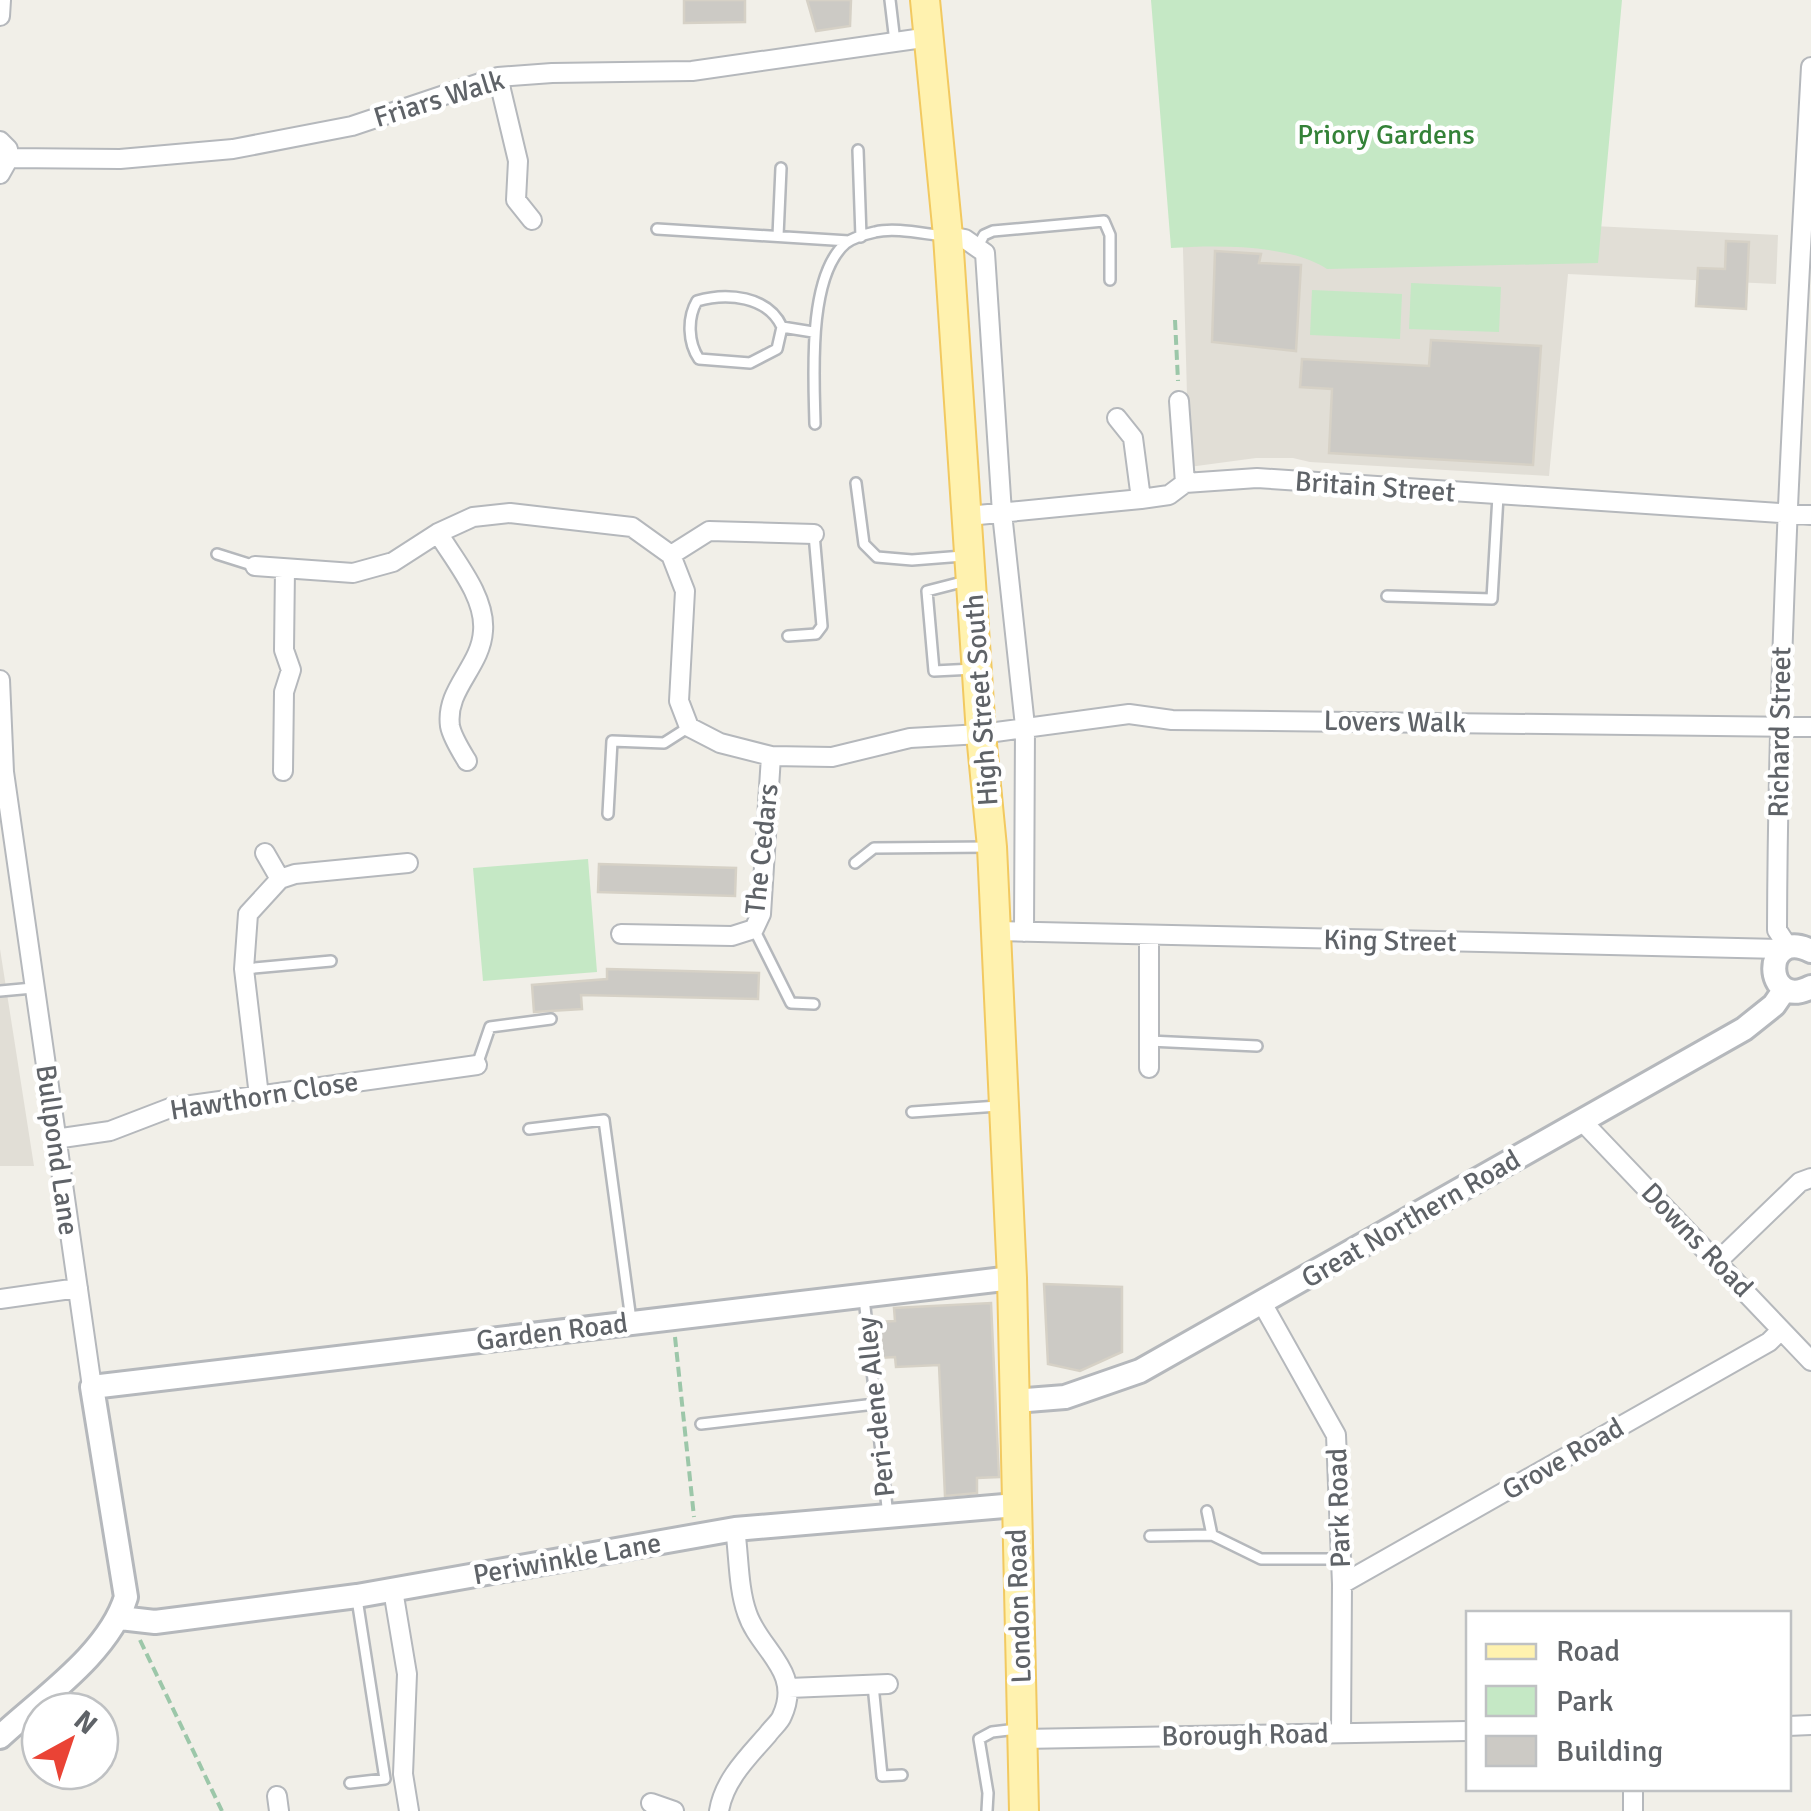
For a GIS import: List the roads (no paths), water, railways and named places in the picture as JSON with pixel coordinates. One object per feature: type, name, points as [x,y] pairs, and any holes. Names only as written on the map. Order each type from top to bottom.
[{"type":"main road","name":"High Street South","points":[[925,0],[948,236],[981,734],[992,847],[1010,932],[1006,1106],[1014,1400]]},
{"type":"main road","name":"London Road","points":[[1014,1400],[1024,1811]]},
{"type":"street","points":[[0,16],[1,0]]},
{"type":"street","name":"Friars Walk","points":[[3,158],[120,159],[233,149],[352,126],[498,78],[552,73],[692,71],[930,36]]},
{"type":"street","name":"Richard Street","points":[[1794,949],[1777,930],[1779,727],[1786,513],[1811,67]]},
{"type":"street","points":[[498,78],[518,161],[516,200],[532,220]]},
{"type":"street","points":[[948,236],[965,239],[984,253],[1002,513],[1025,726],[1010,932]]},
{"type":"street","points":[[1180,401],[1186,484]]},
{"type":"street","points":[[1116,418],[1133,438],[1141,499]]},
{"type":"street","name":"Britain Street","points":[[968,516],[1141,499],[1170,494],[1186,484],[1256,478],[1811,515]]},
{"type":"street","points":[[255,566],[353,573],[393,562],[438,532],[473,517],[510,513],[632,527],[671,554],[685,591],[679,701],[689,727]]},
{"type":"street","points":[[671,554],[709,531],[814,534]]},
{"type":"street","points":[[438,532],[478,600],[483,631],[474,662],[452,698],[450,728],[466,761]]},
{"type":"street","points":[[283,771],[284,692],[291,670],[284,650],[285,569]]},
{"type":"street","name":"Bullpond Lane","points":[[0,680],[4,772],[55,1140],[126,1597],[120,1618]]},
{"type":"street","name":"Lovers Walk","points":[[689,727],[720,743],[770,756],[832,756],[910,738],[981,734],[1130,714],[1172,720],[1811,727]]},
{"type":"street","name":"The Cedars","points":[[621,934],[732,936],[754,928],[761,914],[770,756]]},
{"type":"street","points":[[265,852],[280,879]]},
{"type":"street","points":[[259,1096],[244,969],[248,914],[280,879],[295,874],[408,864]]},
{"type":"street","name":"King Street","points":[[1010,932],[1794,949]]},
{"type":"street","points":[[1149,936],[1149,1068]]},
{"type":"street","points":[[1794,949],[1774,961],[1779,984],[1798,992],[1811,987]]},
{"type":"street","name":"Great Northern Road","points":[[1014,1400],[1065,1397],[1140,1371],[1744,1029],[1774,1005],[1785,989]]},
{"type":"street","name":"Hawthorn Close","points":[[55,1140],[110,1131],[170,1108],[476,1065]]},
{"type":"street","name":"Downs Road","points":[[1582,1121],[1811,1361]]},
{"type":"street","points":[[1718,1260],[1800,1182],[1811,1178]]},
{"type":"street","name":"Garden Road","points":[[92,1387],[1012,1278]]},
{"type":"street","points":[[0,1299],[78,1288]]},
{"type":"street","name":"Park Road","points":[[1262,1303],[1336,1435],[1342,1584],[1341,1733]]},
{"type":"street","name":"Grove Road","points":[[1342,1584],[1770,1342],[1781,1330]]},
{"type":"street","name":"Periwinkle Lane","points":[[120,1618],[158,1622],[356,1596],[736,1528],[1016,1505]]},
{"type":"street","points":[[720,1811],[721,1800],[737,1768],[782,1717],[789,1688],[780,1662],[745,1610],[736,1528]]},
{"type":"street","points":[[393,1590],[407,1674],[403,1774],[409,1811]]},
{"type":"street","points":[[0,1737],[103,1642],[120,1618]]},
{"type":"street","points":[[789,1688],[881,1684]]},
{"type":"street","name":"Borough Road","points":[[1023,1734],[1466,1731]]},
{"type":"street","points":[[651,1803],[674,1811]]},
{"type":"lane","points":[[890,0],[894,42]]},
{"type":"lane","points":[[858,150],[861,237]]},
{"type":"lane","points":[[778,236],[781,168]]},
{"type":"lane","points":[[978,246],[984,235],[994,230],[1104,221],[1110,235],[1110,280]]},
{"type":"lane","points":[[656,228],[849,241],[879,230],[948,236]]},
{"type":"lane","points":[[815,424],[814,332],[823,288],[838,254],[849,241]]},
{"type":"lane","points":[[782,327],[777,349],[750,364],[699,359],[691,347],[693,307],[708,297],[752,300],[768,306],[782,327],[814,332]]},
{"type":"lane","points":[[856,483],[864,544],[877,557],[971,568]]},
{"type":"lane","points":[[1387,596],[1492,599],[1498,496]]},
{"type":"lane","points":[[788,636],[816,634],[822,626],[814,534]]},
{"type":"lane","points":[[217,554],[255,566]]},
{"type":"lane","points":[[971,568],[927,592],[934,671],[977,668]]},
{"type":"lane","points":[[608,814],[612,741],[664,743],[689,727]]},
{"type":"lane","points":[[855,863],[874,848],[992,847]]},
{"type":"lane","points":[[754,928],[790,1003],[814,1004]]},
{"type":"lane","points":[[244,969],[330,961]]},
{"type":"lane","points":[[0,991],[34,988]]},
{"type":"lane","points":[[476,1065],[490,1027],[552,1019]]},
{"type":"lane","points":[[1149,1041],[1257,1046]]},
{"type":"lane","points":[[912,1112],[1006,1106]]},
{"type":"lane","points":[[529,1128],[604,1120],[632,1322]]},
{"type":"lane","name":"Peri-dene Alley","points":[[864,1295],[888,1518]]},
{"type":"lane","points":[[701,1424],[875,1404]]},
{"type":"lane","points":[[1207,1511],[1212,1535]]},
{"type":"lane","points":[[1150,1536],[1212,1535],[1260,1559],[1341,1559]]},
{"type":"lane","points":[[350,1783],[385,1778],[356,1596]]},
{"type":"lane","points":[[881,1684],[882,1776],[902,1775]]},
{"type":"lane","points":[[987,1811],[988,1793],[979,1740],[992,1732],[1023,1734]]},
{"type":"park label","name":"Priory Gardens","points":[[1386,135]]}]
